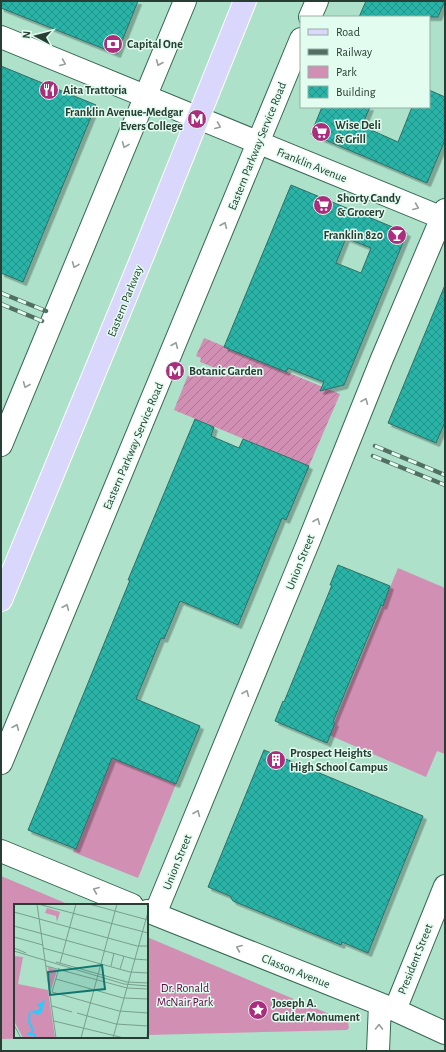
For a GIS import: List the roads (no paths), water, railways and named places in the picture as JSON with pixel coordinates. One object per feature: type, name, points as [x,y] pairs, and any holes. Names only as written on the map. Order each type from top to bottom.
[{"type":"main road","name":"Eastern Parkway","points":[[1,600],[144,255],[245,1]]},
{"type":"street","points":[[1,445],[184,1]]},
{"type":"street","points":[[310,16],[317,1]]},
{"type":"street","name":"Franklin Avenue","points":[[1,38],[444,216]]},
{"type":"street","name":"Eastern Parkway Service Road","points":[[1,763],[300,42]]},
{"type":"street","name":"Union Street","points":[[151,913],[303,557],[381,361],[444,216]]},
{"type":"street","points":[[1,851],[130,904]]},
{"type":"street","name":"President Street","points":[[378,1051],[387,1007],[445,886]]},
{"type":"street","name":"Classon Avenue","points":[[151,913],[387,1007],[445,1033]]},
{"type":"railway","points":[[1,293],[46,311]]},
{"type":"railway","points":[[1,304],[42,321]]},
{"type":"railway","points":[[375,446],[445,475]]},
{"type":"railway","points":[[373,456],[445,485]]},
{"type":"place","name":"Capital One","points":[[113,44]]},
{"type":"place","name":"Aita Trattoria","points":[[49,90]]},
{"type":"place","name":"Franklin Avenue-Medgar Evers College","points":[[197,119]]},
{"type":"place","name":"Wise Deli & Grill","points":[[321,132]]},
{"type":"place","name":"Shorty Candy & Grocery","points":[[323,205]]},
{"type":"place","name":"Franklin 820","points":[[397,235]]},
{"type":"place","name":"Botanic Garden","points":[[175,371]]},
{"type":"place","name":"Prospect Heights High School Campus","points":[[276,760]]},
{"type":"place","name":"Joseph A. Guider Monument","points":[[258,1010]]},
{"type":"park label","name":"Dr. Ronald McNair Park","points":[[185,995]]}]
